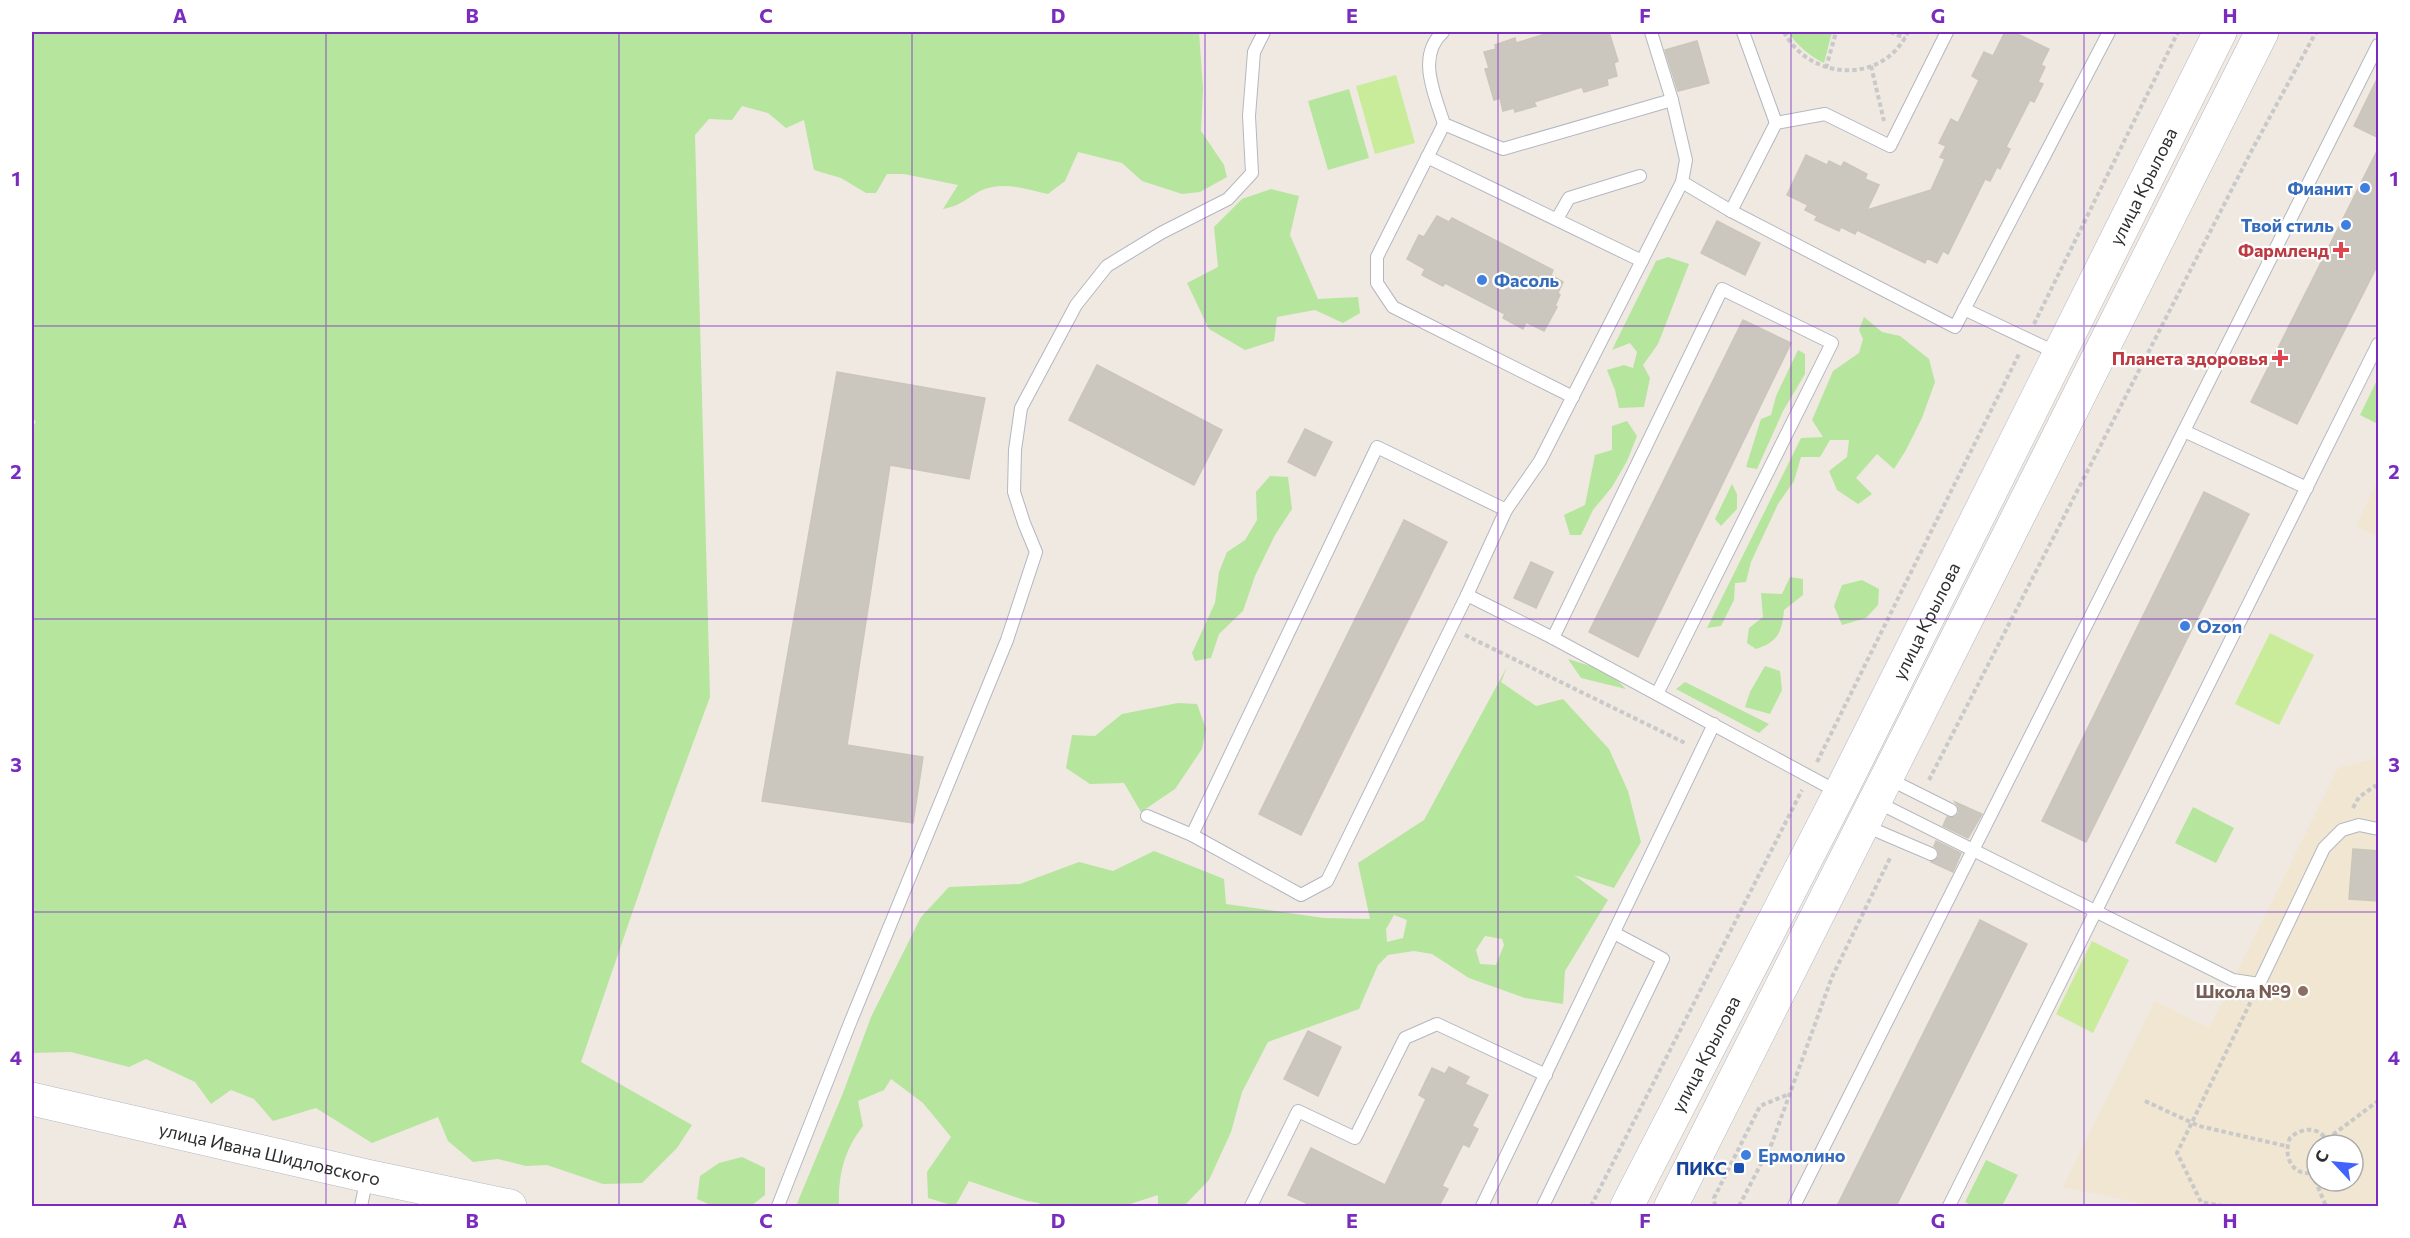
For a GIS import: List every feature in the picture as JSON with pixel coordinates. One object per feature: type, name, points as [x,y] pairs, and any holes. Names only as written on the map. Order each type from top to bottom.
[{"type":"main road","name":"улица Крылова","points":[[1627,1206],[1840,793],[2220,32]]},
{"type":"main road","name":"улица Крылова","points":[[1671,1206],[2262,32]]},
{"type":"main road","name":"улица Ивана Шидловского","points":[[32,1099],[364,1191],[510,1206]]},
{"type":"lane","points":[[778,1206],[850,1023],[1007,640],[1036,552],[1014,492],[1015,450],[1022,408],[1076,305],[1107,266],[1161,232],[1228,199],[1252,173],[1249,116],[1254,52],[1264,32]]},
{"type":"lane","points":[[1443,32],[1437,37],[1427,69],[1444,123],[1377,256],[1377,283],[1393,307],[1573,397]]},
{"type":"lane","points":[[1147,816],[1192,835],[1301,895],[1327,881],[1467,595],[1506,510],[1540,461],[1682,182],[1686,160],[1672,100],[1651,32]]},
{"type":"lane","points":[[1731,211],[1776,123],[1743,32]]},
{"type":"lane","points":[[1776,123],[1825,114],[1890,146],[1947,32]]},
{"type":"lane","points":[[1682,182],[1731,211],[1955,327],[2109,32]]},
{"type":"lane","points":[[1794,1206],[2379,45]]},
{"type":"lane","points":[[1444,123],[1503,149],[1672,100]]},
{"type":"lane","points":[[1427,157],[1642,261]]},
{"type":"lane","points":[[1557,219],[1569,198],[1640,176]]},
{"type":"lane","points":[[1553,638],[1722,289],[1832,343],[1657,694]]},
{"type":"lane","points":[[1964,309],[2060,354]]},
{"type":"lane","points":[[1949,1206],[2379,344]]},
{"type":"lane","points":[[2184,431],[2307,488]]},
{"type":"lane","points":[[1192,835],[1377,447],[1506,510]]},
{"type":"lane","points":[[1467,595],[1553,638],[1840,793]]},
{"type":"lane","points":[[1482,1206],[1714,724]]},
{"type":"lane","points":[[1874,801],[1922,795],[1951,810]]},
{"type":"lane","points":[[1874,801],[1899,840],[1931,854]]},
{"type":"lane","points":[[1874,801],[2233,980],[2259,984],[2324,848],[2342,830],[2359,825],[2379,830]]},
{"type":"lane","points":[[1543,1206],[1663,959],[1614,933]]},
{"type":"lane","points":[[1251,1206],[1298,1111],[1355,1138],[1405,1038],[1437,1024],[1546,1076]]},
{"type":"path","points":[[1784,32],[1799,53],[1812,62],[1841,71],[1870,66],[1896,50],[1908,32]]},
{"type":"path","points":[[1826,68],[1832,55],[1836,32]]},
{"type":"path","points":[[1890,32],[1905,38]]},
{"type":"path","points":[[1590,1206],[1809,777],[2178,32]]},
{"type":"path","points":[[1922,795],[2252,150],[2316,32]]},
{"type":"path","points":[[1870,66],[1890,146]]},
{"type":"path","points":[[1451,628],[1701,751]]},
{"type":"path","points":[[2342,830],[2359,797],[2375,786],[2379,788]]},
{"type":"path","points":[[1739,1206],[1772,1143],[1832,977],[1899,840]]},
{"type":"path","points":[[2223,1206],[2202,1202],[2176,1153],[2259,984]]},
{"type":"path","points":[[1715,1206],[1714,1198],[1760,1106],[1790,1094]]},
{"type":"path","points":[[2145,1101],[2199,1126],[2286,1146]]},
{"type":"path","points":[[2335,1133],[2379,1101]]},
{"type":"path","points":[[2305,1173],[2296,1169],[2286,1155],[2286,1146],[2290,1138],[2304,1129],[2313,1129],[2321,1133]]},
{"type":"shaded area","points":[[2378,480],[2378,537],[2356,526]]},
{"type":"shaded area","name":"Школа №9","points":[[2378,758],[2378,1206],[2153,1206],[2063,1187],[2155,1001],[2209,1028],[2338,768]]},
{"type":"green space","points":[[32,32],[1199,32],[1203,89],[1201,131],[1224,165],[1227,177],[1200,192],[1182,194],[1142,181],[1122,163],[1078,152],[1065,181],[1048,194],[1015,187],[990,187],[943,209],[958,185],[904,174],[887,174],[876,193],[866,193],[841,178],[814,170],[804,120],[786,128],[768,113],[742,106],[732,120],[709,119],[695,135],[710,697],[659,835],[581,1062],[692,1125],[677,1148],[642,1183],[603,1184],[547,1165],[526,1166],[498,1159],[473,1162],[448,1141],[438,1117],[372,1143],[316,1108],[273,1121],[254,1099],[231,1090],[211,1104],[195,1082],[146,1059],[129,1067],[71,1052],[32,1053],[32,428],[36,422],[32,417]]},
{"type":"green space","points":[[1788,32],[1832,32],[1824,63],[1804,50]]},
{"type":"green space","points":[[1396,75],[1415,143],[1375,154],[1356,86]]},
{"type":"green space","points":[[1349,89],[1369,158],[1328,170],[1308,101]]},
{"type":"green space","points":[[1271,189],[1299,196],[1290,235],[1318,299],[1358,297],[1360,313],[1343,323],[1315,310],[1277,317],[1274,341],[1245,350],[1209,329],[1187,283],[1218,267],[1214,227],[1242,199]]},
{"type":"green space","points":[[1668,257],[1689,264],[1658,344],[1643,365],[1650,378],[1644,407],[1619,408],[1607,370],[1624,365],[1633,368],[1637,352],[1630,343],[1612,350],[1656,261]]},
{"type":"green space","points":[[1864,317],[1882,332],[1900,336],[1929,359],[1935,382],[1922,418],[1906,450],[1894,469],[1877,454],[1856,478],[1872,494],[1858,504],[1837,490],[1829,471],[1847,457],[1849,440],[1830,440],[1820,457],[1801,457],[1794,481],[1778,504],[1751,562],[1746,582],[1735,583],[1734,600],[1721,626],[1707,628],[1801,438],[1823,437],[1812,420],[1833,371],[1859,353],[1863,339],[1859,330]]},
{"type":"green space","points":[[1798,350],[1805,354],[1805,374],[1783,411],[1757,469],[1746,467],[1761,419],[1771,415],[1776,396]]},
{"type":"green space","points":[[2378,378],[2378,424],[2360,415]]},
{"type":"green space","points":[[1627,421],[1637,436],[1627,461],[1612,487],[1593,510],[1581,535],[1570,535],[1564,515],[1585,505],[1595,455],[1612,450],[1612,426]]},
{"type":"green space","points":[[1270,476],[1288,477],[1292,509],[1275,535],[1255,576],[1243,611],[1219,634],[1211,658],[1195,661],[1192,653],[1215,603],[1219,572],[1227,552],[1245,540],[1257,520],[1256,492]]},
{"type":"green space","points":[[1732,484],[1737,494],[1737,509],[1721,526],[1715,519]]},
{"type":"green space","points":[[1790,577],[1803,579],[1803,595],[1784,610],[1780,630],[1774,639],[1756,649],[1747,643],[1749,628],[1763,617],[1761,593],[1782,594]]},
{"type":"green space","points":[[1862,580],[1879,589],[1878,605],[1866,618],[1842,625],[1834,606],[1842,585]]},
{"type":"green space","points":[[2270,633],[2314,655],[2279,725],[2235,704]]},
{"type":"green space","points":[[1568,659],[1609,672],[1626,689],[1581,678]]},
{"type":"green space","points":[[1765,666],[1780,671],[1782,690],[1770,714],[1745,707],[1750,692]]},
{"type":"green space","points":[[1507,667],[1501,682],[1536,706],[1563,699],[1609,749],[1628,791],[1641,842],[1614,888],[1574,875],[1608,900],[1565,971],[1563,1004],[1525,998],[1469,978],[1432,954],[1414,951],[1388,955],[1378,965],[1359,1009],[1268,1042],[1242,1092],[1231,1132],[1209,1180],[1184,1206],[1158,1206],[1158,1195],[1128,1206],[1041,1206],[1039,1203],[969,1181],[955,1206],[928,1198],[927,1172],[951,1137],[923,1103],[891,1079],[884,1090],[858,1101],[863,1126],[851,1144],[841,1174],[839,1206],[796,1206],[843,1093],[871,1017],[921,917],[949,887],[1020,884],[1079,862],[1113,871],[1154,851],[1224,879],[1226,904],[1324,918],[1370,919],[1358,863],[1424,820]],"holes":[[[1394,915],[1407,920],[1403,938],[1387,942],[1386,929]],[[1485,936],[1502,939],[1504,945],[1496,965],[1480,964],[1476,950]]]},
{"type":"green space","points":[[1685,682],[1769,724],[1759,733],[1676,689]]},
{"type":"green space","points":[[1178,703],[1197,704],[1206,729],[1202,749],[1175,789],[1141,812],[1124,783],[1090,784],[1066,768],[1072,735],[1095,736],[1122,714]]},
{"type":"green space","points":[[2193,807],[2234,828],[2216,863],[2175,843]]},
{"type":"green space","points":[[2092,941],[2129,960],[2093,1033],[2056,1014]]},
{"type":"green space","points":[[742,1157],[765,1168],[765,1195],[751,1206],[713,1206],[697,1199],[700,1176],[719,1163]]},
{"type":"green space","points":[[1986,1160],[2018,1175],[2002,1206],[1973,1206],[1965,1202]]},
{"type":"building","points":[[1552,32],[1609,32],[1618,61],[1614,63],[1617,76],[1607,79],[1608,85],[1584,92],[1582,87],[1534,102],[1536,106],[1515,112],[1514,108],[1503,111],[1500,98],[1494,100],[1485,69],[1489,68],[1484,52],[1496,49],[1495,45],[1515,38],[1516,43]]},
{"type":"building","points":[[2005,32],[2013,32],[2049,49],[2041,65],[2045,67],[2038,82],[2043,84],[2034,102],[2030,100],[2006,147],[2010,149],[2000,169],[1997,167],[1990,181],[1985,179],[1948,254],[1943,251],[1937,263],[1927,258],[1925,263],[1857,230],[1855,234],[1841,227],[1839,231],[1815,220],[1817,216],[1805,210],[1808,205],[1787,195],[1806,155],[1827,165],[1829,161],[1841,167],[1844,162],[1867,174],[1865,179],[1879,185],[1867,210],[1931,190],[1945,159],[1940,157],[1946,146],[1939,143],[1951,119],[1958,123],[1979,80],[1972,76],[1984,52],[1993,56]]},
{"type":"building","points":[[1697,41],[1709,83],[1678,91],[1665,50]]},
{"type":"building","points":[[2379,75],[2379,138],[2354,126]]},
{"type":"building","points":[[2379,147],[2379,262],[2297,424],[2251,402]]},
{"type":"building","points":[[1437,216],[1449,222],[1452,218],[1553,270],[1551,275],[1563,282],[1558,293],[1560,295],[1555,306],[1557,307],[1544,331],[1526,322],[1523,329],[1503,318],[1505,314],[1445,283],[1443,286],[1422,275],[1425,269],[1407,259],[1419,235],[1424,237]]},
{"type":"building","points":[[1717,221],[1760,243],[1745,275],[1701,253]]},
{"type":"building","points":[[1743,320],[1791,343],[1638,657],[1589,632]]},
{"type":"building","points":[[1097,365],[1222,430],[1194,485],[1069,420]]},
{"type":"building","points":[[837,372],[985,398],[969,479],[890,465],[847,745],[923,757],[913,823],[762,801]]},
{"type":"building","points":[[1305,429],[1332,442],[1315,476],[1288,462]]},
{"type":"building","points":[[2204,492],[2249,514],[2086,842],[2042,821]]},
{"type":"building","points":[[1404,520],[1447,542],[1301,835],[1259,814]]},
{"type":"building","points":[[1531,562],[1553,572],[1536,608],[1514,598]]},
{"type":"building","points":[[1955,802],[1982,814],[1968,838],[1943,826],[1947,817],[1955,817],[1959,813]]},
{"type":"building","points":[[1936,841],[1961,853],[1953,872],[1931,862],[1939,857],[1938,850],[1934,846]]},
{"type":"building","points":[[2353,849],[2379,851],[2379,901],[2349,899]]},
{"type":"building","points":[[1980,920],[2027,944],[1896,1206],[1837,1206]]},
{"type":"building","points":[[1308,1031],[1341,1047],[1318,1096],[1284,1079]]},
{"type":"building","points":[[1449,1067],[1469,1077],[1465,1084],[1488,1095],[1472,1126],[1478,1129],[1469,1147],[1463,1144],[1442,1186],[1448,1189],[1439,1206],[1313,1206],[1288,1195],[1311,1148],[1385,1185],[1426,1099],[1419,1095],[1432,1068],[1445,1074]]},
{"type":"place","name":"Фианит","points":[[2365,188]]},
{"type":"place","name":"Твой стиль","points":[[2346,225]]},
{"type":"place","name":"Фармленд","points":[[2341,250]]},
{"type":"place","name":"Фасоль","points":[[1482,280]]},
{"type":"place","name":"Планета здоровья","points":[[2280,358]]},
{"type":"place","name":"Ozon","points":[[2185,626]]},
{"type":"place","name":"Школа №9","points":[[2303,991]]},
{"type":"place","name":"Ермолино","points":[[1746,1155]]},
{"type":"place","name":"ПИКС","points":[[1739,1168]]}]
